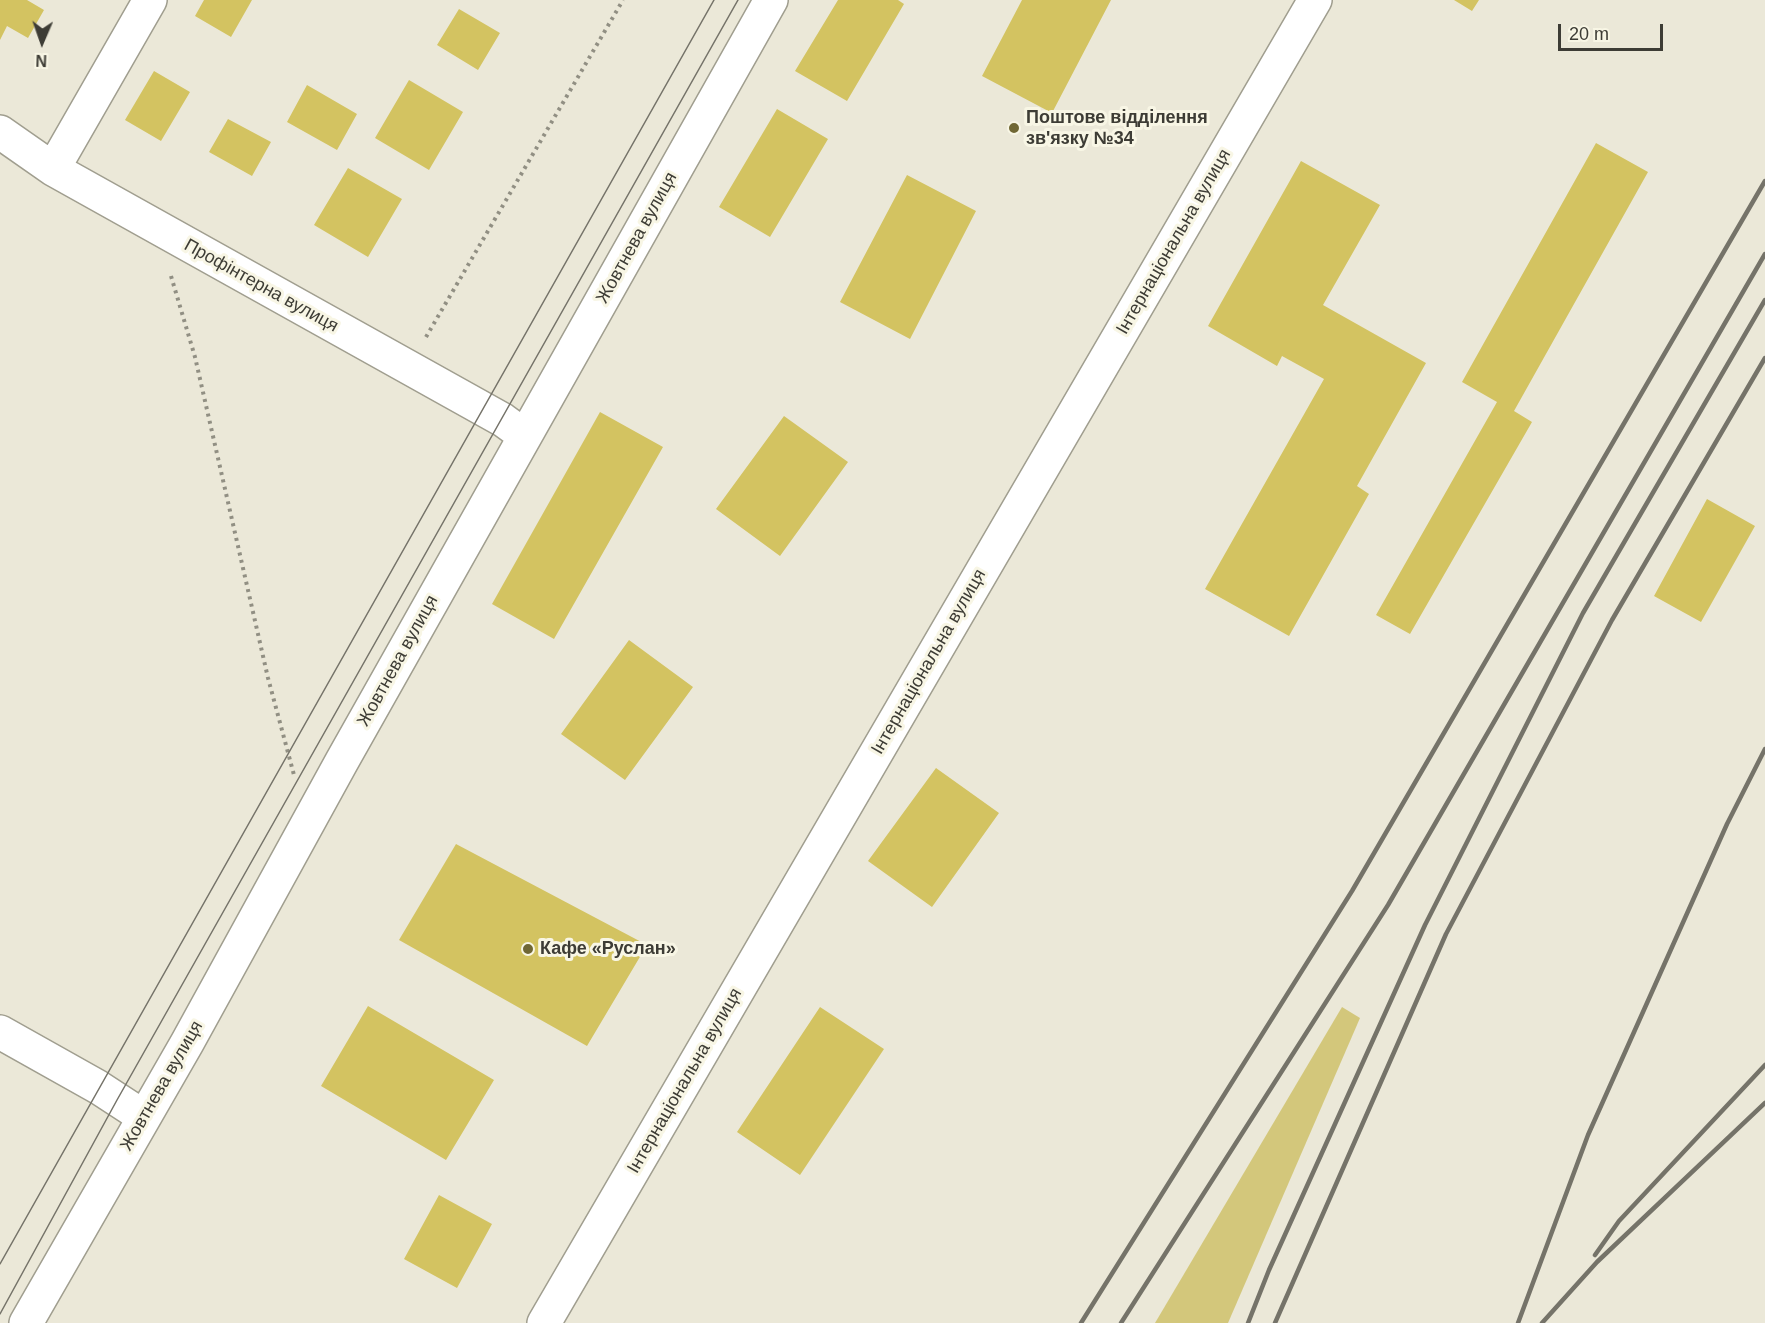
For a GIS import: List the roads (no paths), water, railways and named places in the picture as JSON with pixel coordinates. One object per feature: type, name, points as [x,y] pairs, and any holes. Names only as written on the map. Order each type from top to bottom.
[{"type":"street","points":[[53,169],[150,0]]},
{"type":"street","name":"Жовтнева вулиця","points":[[26,1323],[187,1043],[307,825],[771,0]]},
{"type":"street","name":"Інтернаціональна вулиця","points":[[544,1323],[1315,0]]},
{"type":"street","name":"Профінтерна вулиця","points":[[0,132],[53,169],[503,420],[525,436]]},
{"type":"street","points":[[0,1032],[98,1087],[144,1117]]},
{"type":"tram line","points":[[0,1264],[714,0]]},
{"type":"tram line","points":[[0,1314],[117,1100],[738,0]]},
{"type":"railway","points":[[1081,1323],[1352,891],[1765,181]]},
{"type":"railway","points":[[1121,1323],[1388,905],[1765,254]]},
{"type":"railway","points":[[1248,1323],[1269,1270],[1425,925],[1583,613],[1765,300]]},
{"type":"railway","points":[[1275,1323],[1446,934],[1612,620],[1765,358]]},
{"type":"railway","points":[[1518,1323],[1588,1135],[1727,824],[1765,749]]},
{"type":"railway","points":[[1595,1255],[1619,1221],[1765,1065]]},
{"type":"railway","points":[[1542,1323],[1597,1262],[1765,1103]]},
{"type":"place","name":"Поштове відділення зв'язку №34","points":[[1014,128]]},
{"type":"place","name":"Кафе «Руслан»","points":[[528,949]]}]
